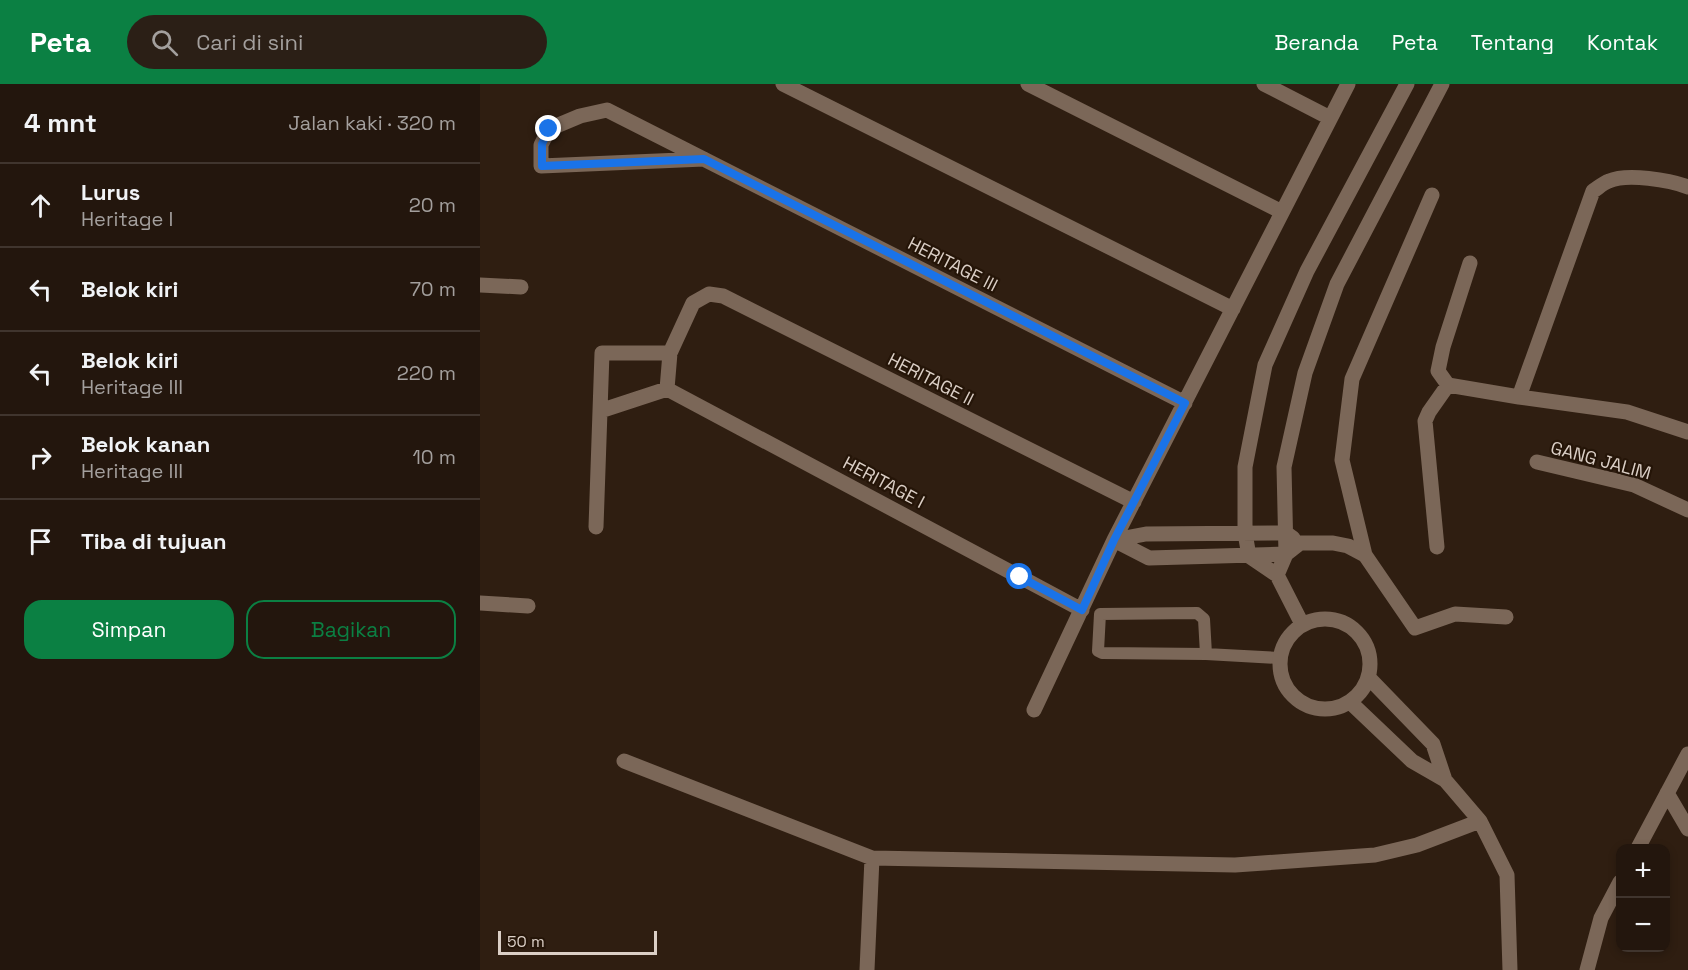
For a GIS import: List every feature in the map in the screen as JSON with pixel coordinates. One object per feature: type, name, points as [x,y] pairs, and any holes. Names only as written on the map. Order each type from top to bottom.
[{"type":"street","points":[[783,84],[1233,309]]},
{"type":"street","points":[[1028,84],[1282,212]]},
{"type":"street","points":[[1264,84],[1330,118]]},
{"type":"street","points":[[1034,710],[1114,540],[1348,84]]},
{"type":"street","points":[[1302,624],[1277,575],[1249,556],[1245,533],[1245,467],[1265,365],[1306,271],[1407,84]]},
{"type":"street","points":[[1277,575],[1286,554],[1284,467],[1305,373],[1338,284],[1442,84]]},
{"type":"street","name":"HERITAGE III","points":[[704,159],[542,166],[542,144],[549,129],[580,116],[607,110],[704,159],[1185,403]]},
{"type":"street","points":[[1519,397],[1593,191],[1610,180],[1635,177],[1673,181],[1688,187]]},
{"type":"street","points":[[1432,195],[1352,379],[1342,460],[1365,555],[1415,628],[1455,614],[1506,617]]},
{"type":"street","points":[[1470,263],[1443,347],[1438,371],[1448,385],[1627,412],[1688,432]]},
{"type":"street","points":[[480,285],[521,287]]},
{"type":"street","name":"HERITAGE II","points":[[670,353],[693,303],[709,294],[723,296],[1134,502]]},
{"type":"street","points":[[596,527],[600,411],[602,353],[670,353],[668,389],[600,411]]},
{"type":"street","points":[[1437,548],[1425,421],[1448,385]]},
{"type":"street","name":"HERITAGE I","points":[[668,389],[1082,610]]},
{"type":"street","name":"GANG JALIM","points":[[1537,462],[1635,485],[1688,510]]},
{"type":"street","points":[[1114,540],[1146,534],[1286,533],[1300,543],[1333,543],[1348,546],[1365,555]]},
{"type":"street","points":[[1114,540],[1149,558],[1286,554],[1300,543]]},
{"type":"street","points":[[480,603],[528,606]]},
{"type":"street","points":[[1323,617],[1345,622],[1362,636],[1371,656],[1369,678],[1362,692],[1350,702],[1331,709],[1310,707],[1292,696],[1282,678],[1279,658],[1287,638],[1302,624],[1323,617]]},
{"type":"street","points":[[1369,678],[1433,744],[1445,780]]},
{"type":"street","points":[[1350,702],[1412,761],[1445,780],[1480,821],[1507,875],[1510,970]]},
{"type":"street","points":[[1641,844],[1688,754]]},
{"type":"street","points":[[624,760],[872,858],[1258,864],[1375,855],[1417,845],[1480,821]]},
{"type":"street","points":[[1667,793],[1688,829]]},
{"type":"street","points":[[867,970],[872,858]]},
{"type":"street","points":[[1587,970],[1601,918],[1616,890]]},
{"type":"lane","points":[[1206,654],[1204,618],[1197,613],[1100,614],[1098,651],[1102,653],[1206,654],[1279,658]]},
{"type":"route","points":[[549,129],[542,144],[542,166],[704,159],[1185,403],[1114,540],[1082,610],[1020,577]]}]
